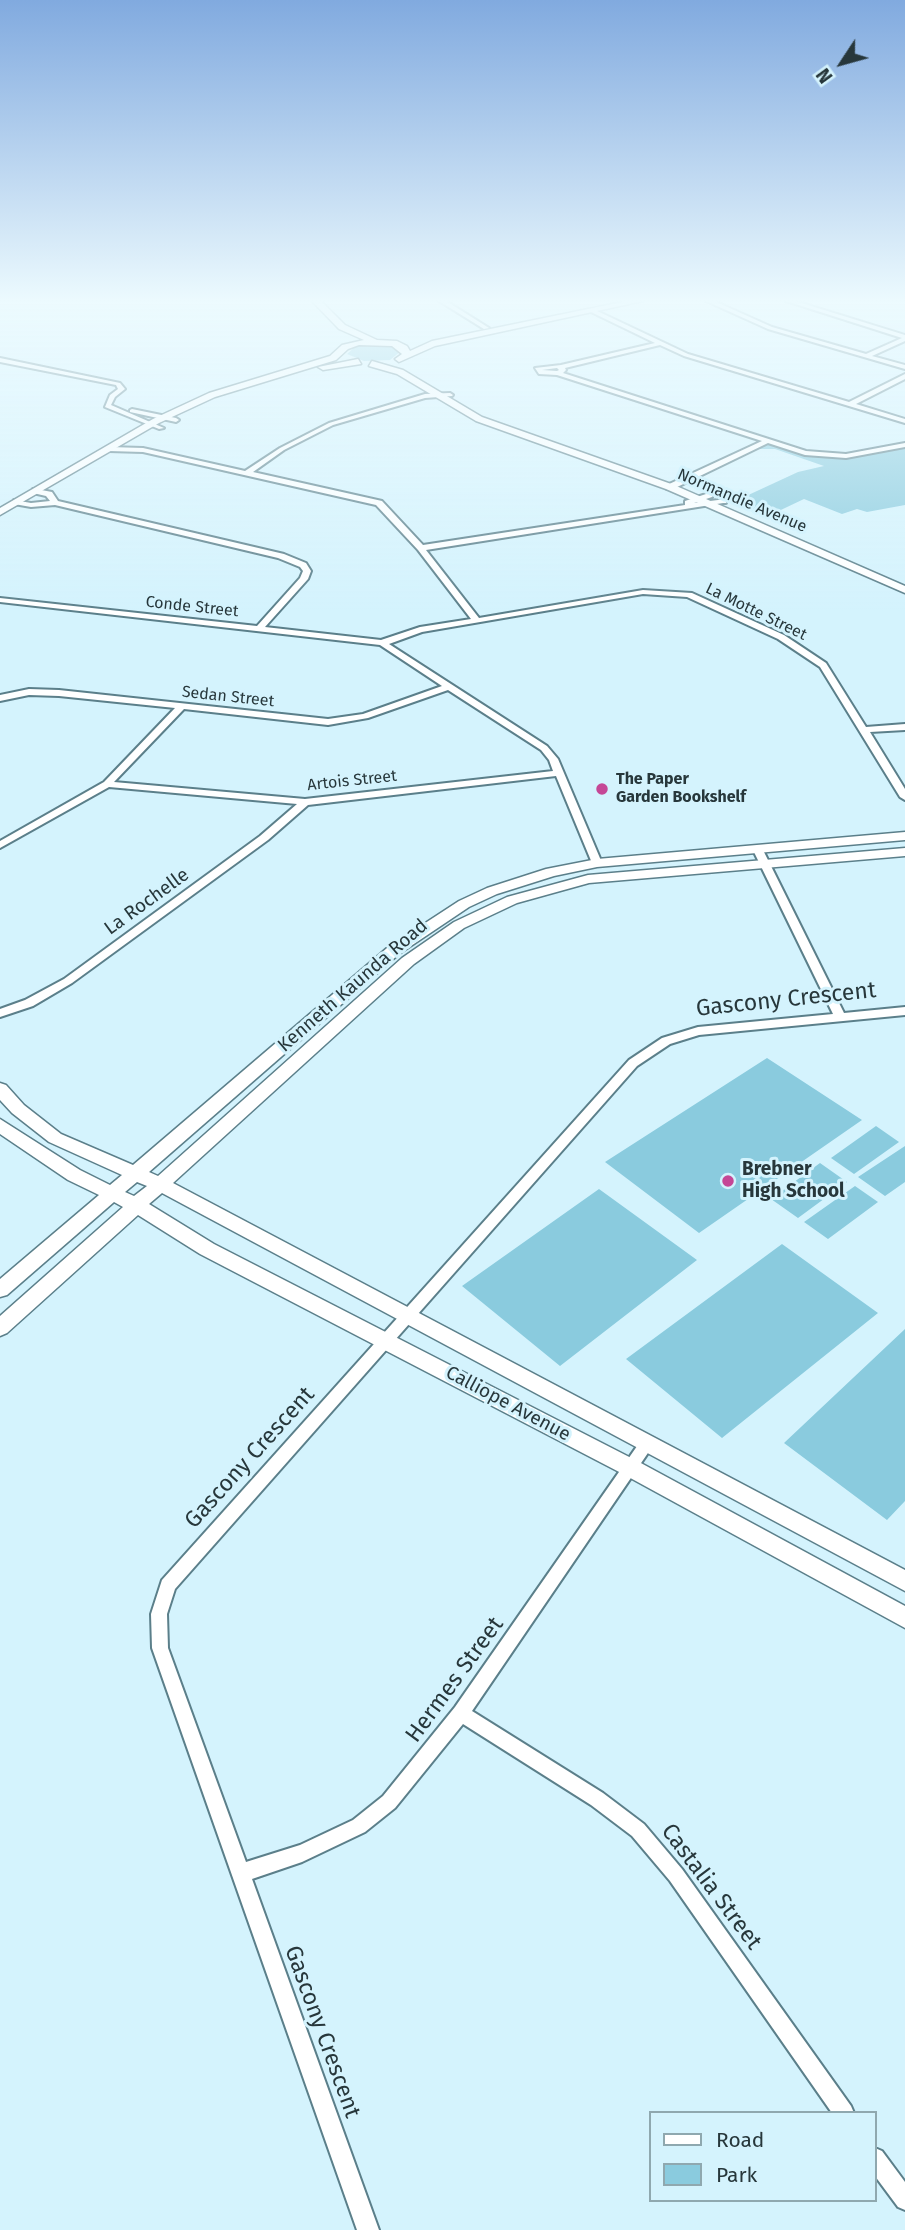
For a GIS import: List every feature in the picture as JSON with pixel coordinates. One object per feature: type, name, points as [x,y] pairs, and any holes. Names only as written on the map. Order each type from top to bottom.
[{"type":"street","points":[[109,405],[155,427]]},
{"type":"street","points":[[0,523],[31,505],[52,499],[121,451],[139,446],[164,417],[192,405]]},
{"type":"street","points":[[0,512],[124,440],[210,405]]},
{"type":"street","points":[[247,473],[282,449],[320,429],[400,405]]},
{"type":"street","name":"Normandie Avenue","points":[[458,405],[502,428],[675,485],[905,581]]},
{"type":"street","points":[[660,405],[806,453],[836,456],[905,445]]},
{"type":"street","points":[[849,405],[905,421]]},
{"type":"street","points":[[114,408],[176,419]]},
{"type":"street","points":[[124,440],[247,473],[379,503],[421,548],[477,621]]},
{"type":"street","points":[[675,485],[766,442]]},
{"type":"street","points":[[109,449],[121,451]]},
{"type":"street","points":[[36,491],[52,499],[281,556],[303,565],[307,571],[304,579],[258,629]]},
{"type":"street","points":[[421,548],[665,512],[711,500]]},
{"type":"street","points":[[665,512],[711,500]]},
{"type":"street","name":"Normandie Avenue","points":[[711,500],[905,590]]},
{"type":"street","points":[[17,502],[31,505]]},
{"type":"street","name":"La Motte Street","points":[[382,643],[411,632],[643,592],[689,595],[781,637],[823,665],[905,797]]},
{"type":"street","name":"Conde Street","points":[[0,600],[382,643]]},
{"type":"street","points":[[382,643],[544,748],[553,758],[597,863]]},
{"type":"street","name":"Sedan Street","points":[[0,698],[40,692],[289,720],[339,721],[377,712],[449,687]]},
{"type":"street","points":[[0,845],[107,784],[181,707]]},
{"type":"street","points":[[865,730],[905,727]]},
{"type":"street","name":"Artois Street","points":[[107,784],[305,802],[559,773]]},
{"type":"street","name":"La Rochelle","points":[[0,1013],[29,1003],[68,981],[264,838],[305,802]]},
{"type":"street","name":"Kenneth Kaunda Road","points":[[0,1328],[434,940],[512,900],[568,883],[905,836]]},
{"type":"street","name":"Kenneth Kaunda Road","points":[[0,1290],[344,992],[419,931],[464,904],[492,891],[551,872],[597,863],[905,852]]},
{"type":"street","points":[[761,857],[840,1017]]},
{"type":"street","points":[[344,992],[366,1000]]},
{"type":"street","name":"Gascony Crescent","points":[[368,2230],[160,1648],[162,1599],[168,1585],[619,1076],[650,1050],[680,1035],[698,1031],[905,1011]]},
{"type":"street","name":"Calliope Avenue","points":[[0,1089],[18,1109],[55,1138],[162,1185],[905,1581]]},
{"type":"street","name":"Calliope Avenue","points":[[0,1125],[48,1159],[138,1206],[207,1249],[631,1468],[905,1618]]},
{"type":"street","name":"Hermes Street","points":[[241,1873],[302,1853],[359,1826],[389,1802],[461,1713],[647,1443]]},
{"type":"street","name":"Castalia Street","points":[[461,1713],[597,1799],[638,1830],[676,1875],[843,2111]]},
{"type":"street","points":[[877,2161],[905,2200]]},
{"type":"green space","points":[[768,444],[798,453],[842,457],[905,445],[905,505],[867,512],[857,509],[842,514],[804,499],[766,517],[731,503],[798,472],[824,466],[775,449],[757,449]]},
{"type":"green space","points":[[767,1058],[862,1120],[699,1233],[605,1162]]},
{"type":"green space","points":[[876,1126],[899,1142],[854,1174],[831,1158]]},
{"type":"green space","points":[[905,1146],[905,1182],[885,1196],[858,1177]]},
{"type":"green space","points":[[820,1163],[847,1182],[798,1218],[771,1199]]},
{"type":"green space","points":[[855,1186],[878,1202],[828,1239],[804,1222]]},
{"type":"green space","points":[[599,1189],[697,1260],[560,1366],[462,1286]]},
{"type":"green space","points":[[782,1244],[878,1313],[722,1438],[626,1359]]},
{"type":"green space","points":[[905,1329],[905,1501],[887,1520],[784,1443]]},
{"type":"place","name":"The Paper Garden Bookshelf","points":[[602,789]]},
{"type":"place","name":"Brebner High School","points":[[728,1181]]}]
